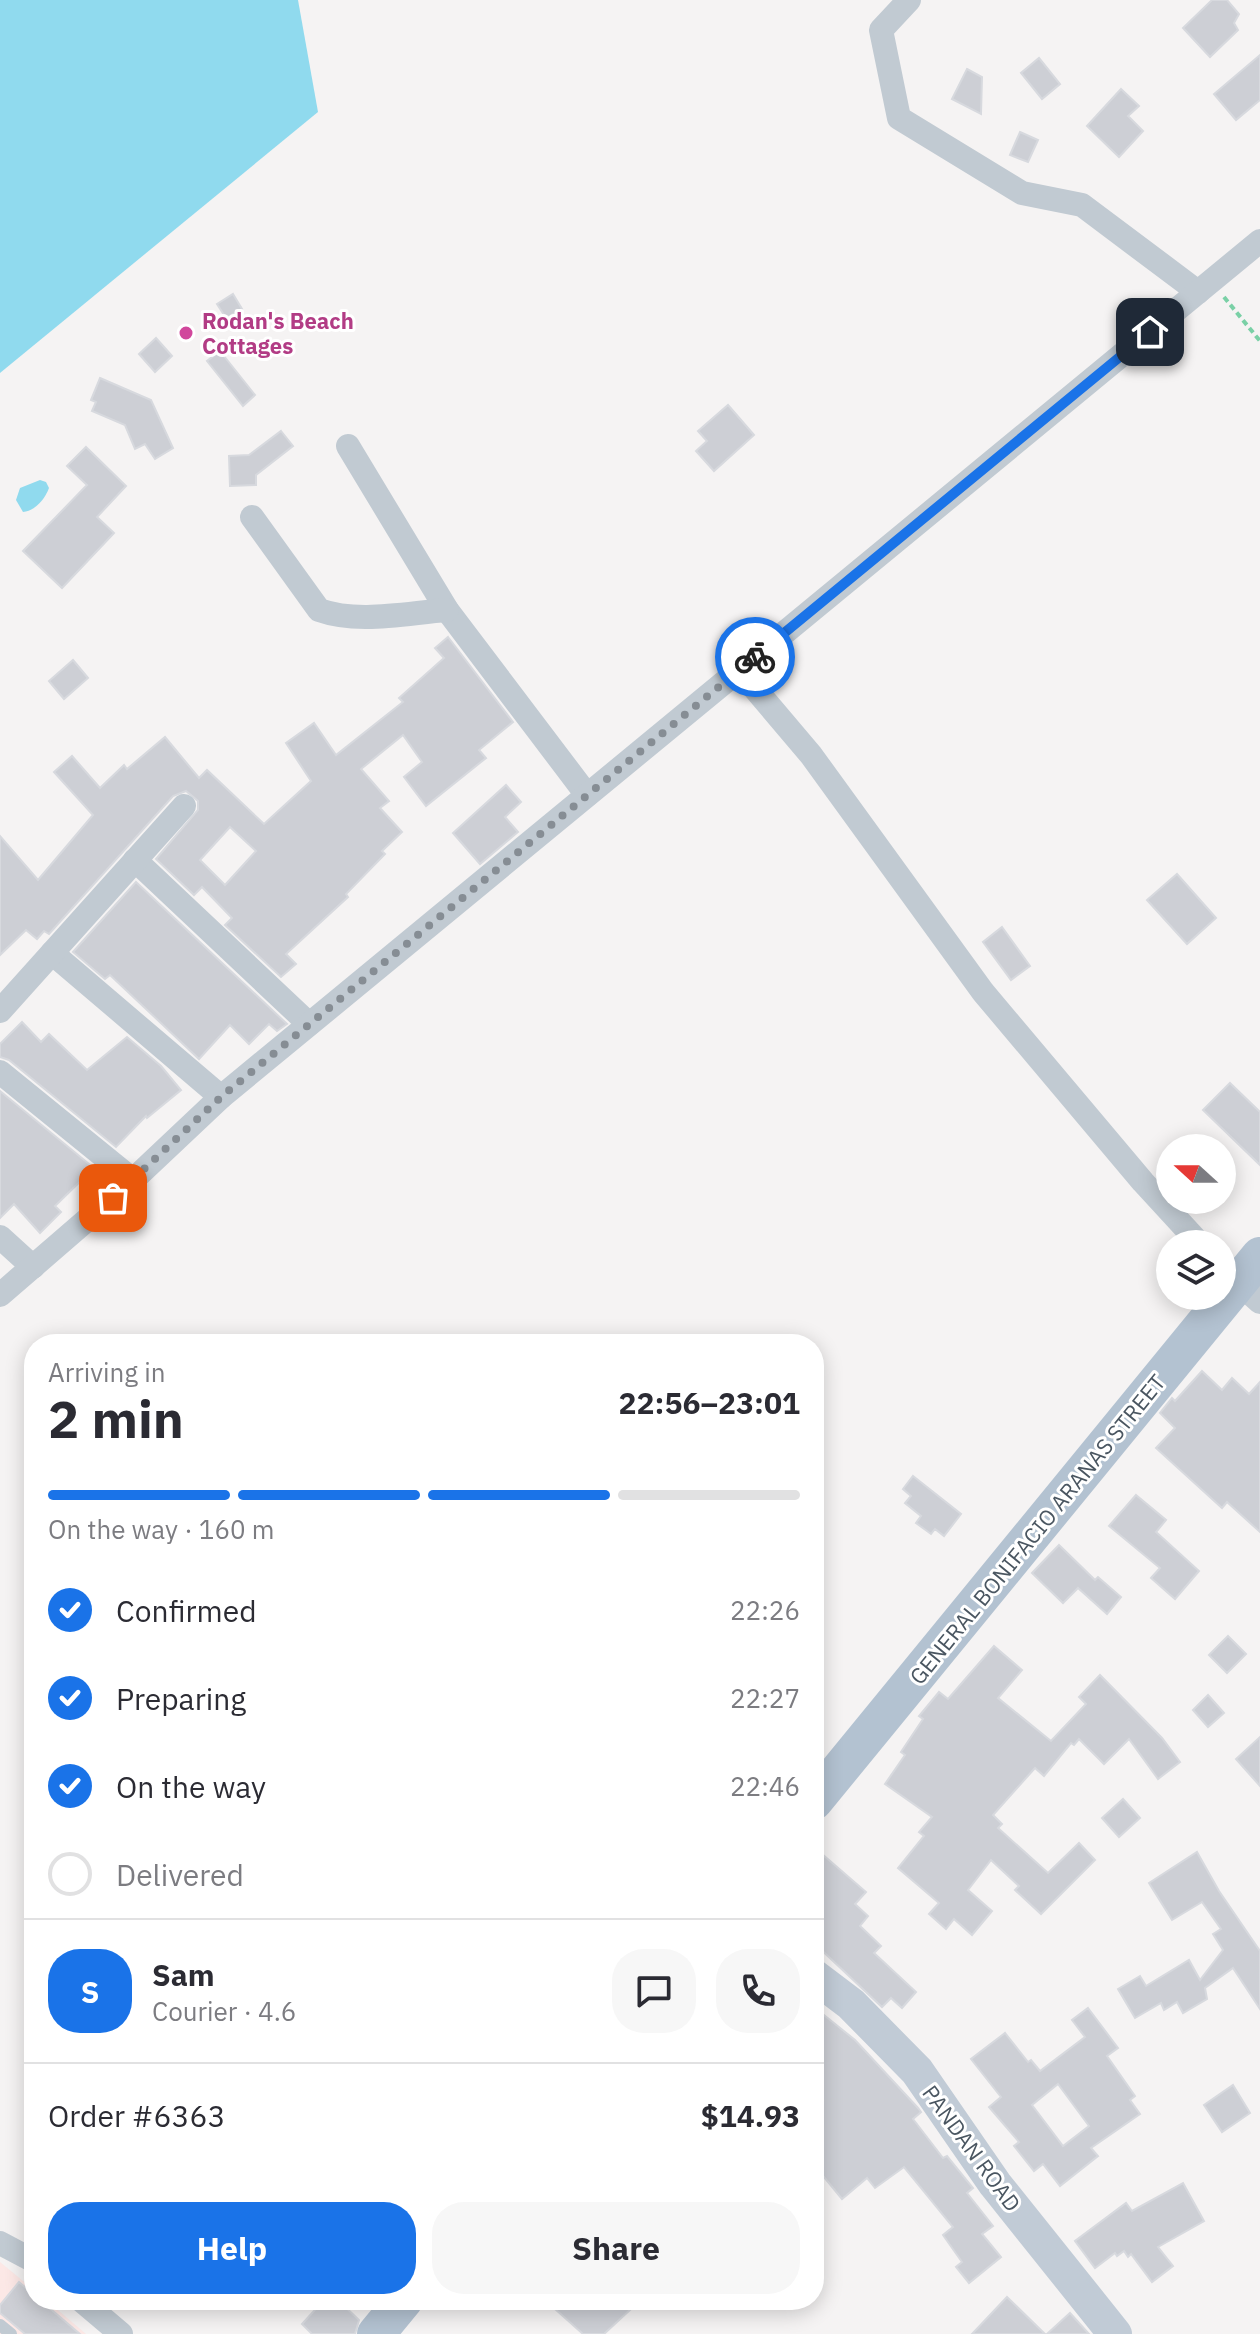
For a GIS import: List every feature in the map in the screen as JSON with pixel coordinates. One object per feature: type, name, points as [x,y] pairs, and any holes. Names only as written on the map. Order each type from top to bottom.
[{"type":"main road","name":"GENERAL BONIFACIO ARANAS STREET","points":[[824,1789],[1245,1278]]},
{"type":"main road","points":[[376,2334],[396,2310]]},
{"type":"street","points":[[909,0],[881,30],[899,118],[1022,193],[1082,205],[1205,286]]},
{"type":"street","points":[[0,1295],[133,1180],[221,1097],[1260,241]]},
{"type":"street","points":[[348,446],[447,610],[587,795]]},
{"type":"street","points":[[252,517],[319,610],[351,617],[447,610]]},
{"type":"street","points":[[739,670],[811,755],[983,992],[1187,1230]]},
{"type":"street","points":[[0,1011],[184,806]]},
{"type":"street","points":[[135,860],[309,1024]]},
{"type":"street","points":[[52,953],[221,1097]]},
{"type":"street","points":[[0,1072],[133,1180]]},
{"type":"street","points":[[0,1237],[33,1267]]},
{"type":"street","name":"PANDAN ROAD","points":[[824,1984],[851,2004],[917,2071],[995,2184],[1115,2334]]},
{"type":"street","points":[[0,2243],[24,2256]]},
{"type":"street","points":[[93,2310],[121,2334]]},
{"type":"lane","points":[[0,2325],[11,2334]]},
{"type":"path","points":[[1205,286],[1260,341]]},
{"type":"shaded area","points":[[0,2262],[24,2282],[24,2310],[58,2310],[86,2334],[0,2334]]},
{"type":"water","points":[[0,0],[298,0],[318,112],[0,373]]},
{"type":"water","points":[[40,480],[46,482],[47,492],[35,507],[23,512],[16,500],[20,488]]},
{"type":"building","points":[[1212,0],[1227,0],[1239,14],[1234,23],[1238,30],[1210,57],[1183,28]]},
{"type":"building","points":[[1260,55],[1260,100],[1236,120],[1214,94]]},
{"type":"building","points":[[1039,58],[1060,84],[1042,99],[1021,73]]},
{"type":"building","points":[[967,69],[982,77],[981,114],[952,99]]},
{"type":"building","points":[[1121,89],[1139,106],[1128,116],[1143,131],[1119,157],[1087,126]]},
{"type":"building","points":[[1020,132],[1038,140],[1028,162],[1010,155]]},
{"type":"building","points":[[233,294],[242,309],[226,318],[217,304]]},
{"type":"building","points":[[156,338],[172,356],[155,372],[139,354]]},
{"type":"building","points":[[220,351],[255,395],[243,406],[207,361]]},
{"type":"building","points":[[100,378],[151,400],[173,448],[155,459],[145,444],[135,449],[125,425],[92,411],[96,402],[91,400]]},
{"type":"building","points":[[728,405],[754,435],[714,471],[696,451],[707,441],[698,431]]},
{"type":"building","points":[[281,431],[293,446],[256,475],[256,485],[230,486],[229,456],[249,455]]},
{"type":"building","points":[[86,447],[126,486],[97,517],[114,533],[62,588],[23,551],[87,485],[67,466]]},
{"type":"building","points":[[448,637],[513,722],[479,750],[486,758],[426,806],[404,777],[422,762],[403,735],[361,769],[389,801],[380,808],[402,832],[346,894],[348,897],[286,954],[296,964],[281,977],[225,925],[232,918],[202,887],[194,895],[156,859],[198,810],[198,801],[186,791],[173,796],[49,934],[44,931],[37,939],[26,930],[0,955],[0,836],[38,880],[93,815],[54,772],[72,756],[100,788],[124,765],[127,769],[165,737],[199,778],[207,770],[264,824],[311,781],[286,743],[314,723],[336,755],[403,702],[399,698],[444,658],[435,648]],"holes":[[[230,827],[256,851],[225,885],[200,860]]]},
{"type":"building","points":[[73,660],[88,678],[64,699],[49,681]]},
{"type":"building","points":[[506,785],[521,802],[505,817],[518,832],[480,864],[453,833]]},
{"type":"building","points":[[1177,874],[1216,918],[1187,944],[1147,900]]},
{"type":"building","points":[[136,882],[287,1024],[277,1031],[269,1024],[249,1044],[230,1025],[199,1059],[110,975],[105,979],[73,952]]},
{"type":"building","points":[[1002,927],[1030,966],[1011,980],[983,942]]},
{"type":"building","points":[[22,1022],[41,1042],[49,1034],[87,1070],[127,1037],[161,1066],[181,1090],[146,1116],[116,1147],[9,1060],[0,1057],[0,1044]]},
{"type":"building","points":[[1230,1083],[1260,1112],[1260,1165],[1236,1142],[1236,1134],[1228,1134],[1203,1110]]},
{"type":"building","points":[[0,1091],[94,1168],[55,1206],[61,1212],[40,1233],[14,1204],[0,1218]]},
{"type":"building","points":[[1202,1371],[1222,1390],[1232,1378],[1249,1394],[1260,1382],[1260,1532],[1227,1502],[1222,1508],[1156,1448],[1175,1428],[1160,1413]]},
{"type":"building","points":[[913,1476],[961,1514],[944,1536],[935,1529],[931,1534],[916,1523],[921,1516],[905,1503],[911,1496],[903,1489]]},
{"type":"building","points":[[1136,1495],[1166,1520],[1156,1532],[1199,1571],[1175,1599],[1151,1578],[1160,1568],[1109,1526]]},
{"type":"building","points":[[1059,1545],[1095,1580],[1098,1577],[1121,1597],[1107,1614],[1078,1588],[1063,1603],[1032,1573]]},
{"type":"building","points":[[1228,1636],[1246,1654],[1227,1673],[1209,1655]]},
{"type":"building","points":[[994,1646],[1022,1670],[998,1698],[1051,1741],[1086,1704],[1079,1697],[1100,1675],[1162,1738],[1180,1762],[1158,1779],[1129,1739],[1104,1764],[1079,1739],[1074,1745],[1071,1743],[1044,1776],[1035,1768],[993,1815],[1002,1824],[998,1828],[1048,1873],[1079,1843],[1095,1860],[1041,1914],[1015,1890],[1019,1886],[991,1860],[968,1890],[992,1911],[972,1935],[954,1919],[946,1929],[929,1914],[939,1903],[898,1868],[924,1836],[919,1832],[932,1817],[885,1784],[905,1755],[901,1752],[923,1719],[919,1716],[939,1692],[948,1699]]},
{"type":"building","points":[[1208,1695],[1224,1713],[1208,1727],[1193,1710]]},
{"type":"building","points":[[1260,1737],[1260,1786],[1236,1759]]},
{"type":"building","points":[[1123,1799],[1140,1818],[1119,1837],[1102,1818]]},
{"type":"building","points":[[1197,1852],[1260,1951],[1260,2009],[1233,1968],[1205,1988],[1207,1999],[1183,2013],[1177,2002],[1164,2010],[1161,2003],[1135,2018],[1118,1989],[1140,1976],[1146,1986],[1189,1960],[1200,1980],[1223,1950],[1213,1934],[1221,1929],[1202,1902],[1172,1920],[1149,1883]]},
{"type":"building","points":[[824,1856],[866,1892],[855,1904],[868,1916],[860,1926],[881,1946],[874,1953],[916,1992],[902,2008],[891,1998],[882,2007],[824,1952]]},
{"type":"building","points":[[1088,2008],[1118,2048],[1107,2056],[1135,2096],[1130,2100],[1140,2114],[1091,2148],[1098,2156],[1060,2186],[1043,2164],[1034,2171],[1014,2146],[1019,2142],[989,2107],[1001,2097],[971,2059],[1005,2033],[1028,2062],[1031,2060],[1040,2071],[1085,2037],[1072,2020]],"holes":[[[1058,2084],[1089,2126],[1063,2146],[1032,2105]]]},
{"type":"building","points":[[824,2015],[855,2040],[921,2112],[913,2119],[943,2158],[947,2156],[973,2188],[967,2193],[993,2226],[982,2234],[1001,2257],[969,2283],[956,2267],[962,2262],[943,2235],[953,2227],[904,2167],[875,2188],[867,2178],[842,2199],[824,2177]]},
{"type":"building","points":[[1233,2085],[1250,2113],[1222,2132],[1204,2105]]},
{"type":"building","points":[[1183,2183],[1204,2221],[1158,2247],[1173,2266],[1152,2282],[1131,2254],[1128,2257],[1124,2251],[1117,2256],[1115,2253],[1095,2268],[1075,2241],[1126,2203],[1132,2211]]},
{"type":"building","points":[[19,2282],[24,2286],[24,2310],[52,2310],[80,2334],[25,2334],[0,2313],[0,2305]]},
{"type":"building","points":[[1007,2297],[1045,2334],[972,2334]]},
{"type":"building","points":[[315,2310],[348,2310],[359,2320],[355,2334],[312,2334],[302,2324]]},
{"type":"building","points":[[556,2310],[630,2310],[604,2334],[583,2334]]},
{"type":"building","points":[[1070,2313],[1089,2334],[1047,2334]]},
{"type":"way so far","points":[[113,1198],[221,1097],[755,657]]},
{"type":"place","name":"Rodan's Beach Cottages","points":[[186,333]]},
{"type":"route","points":[[755,657],[1150,332]]}]
